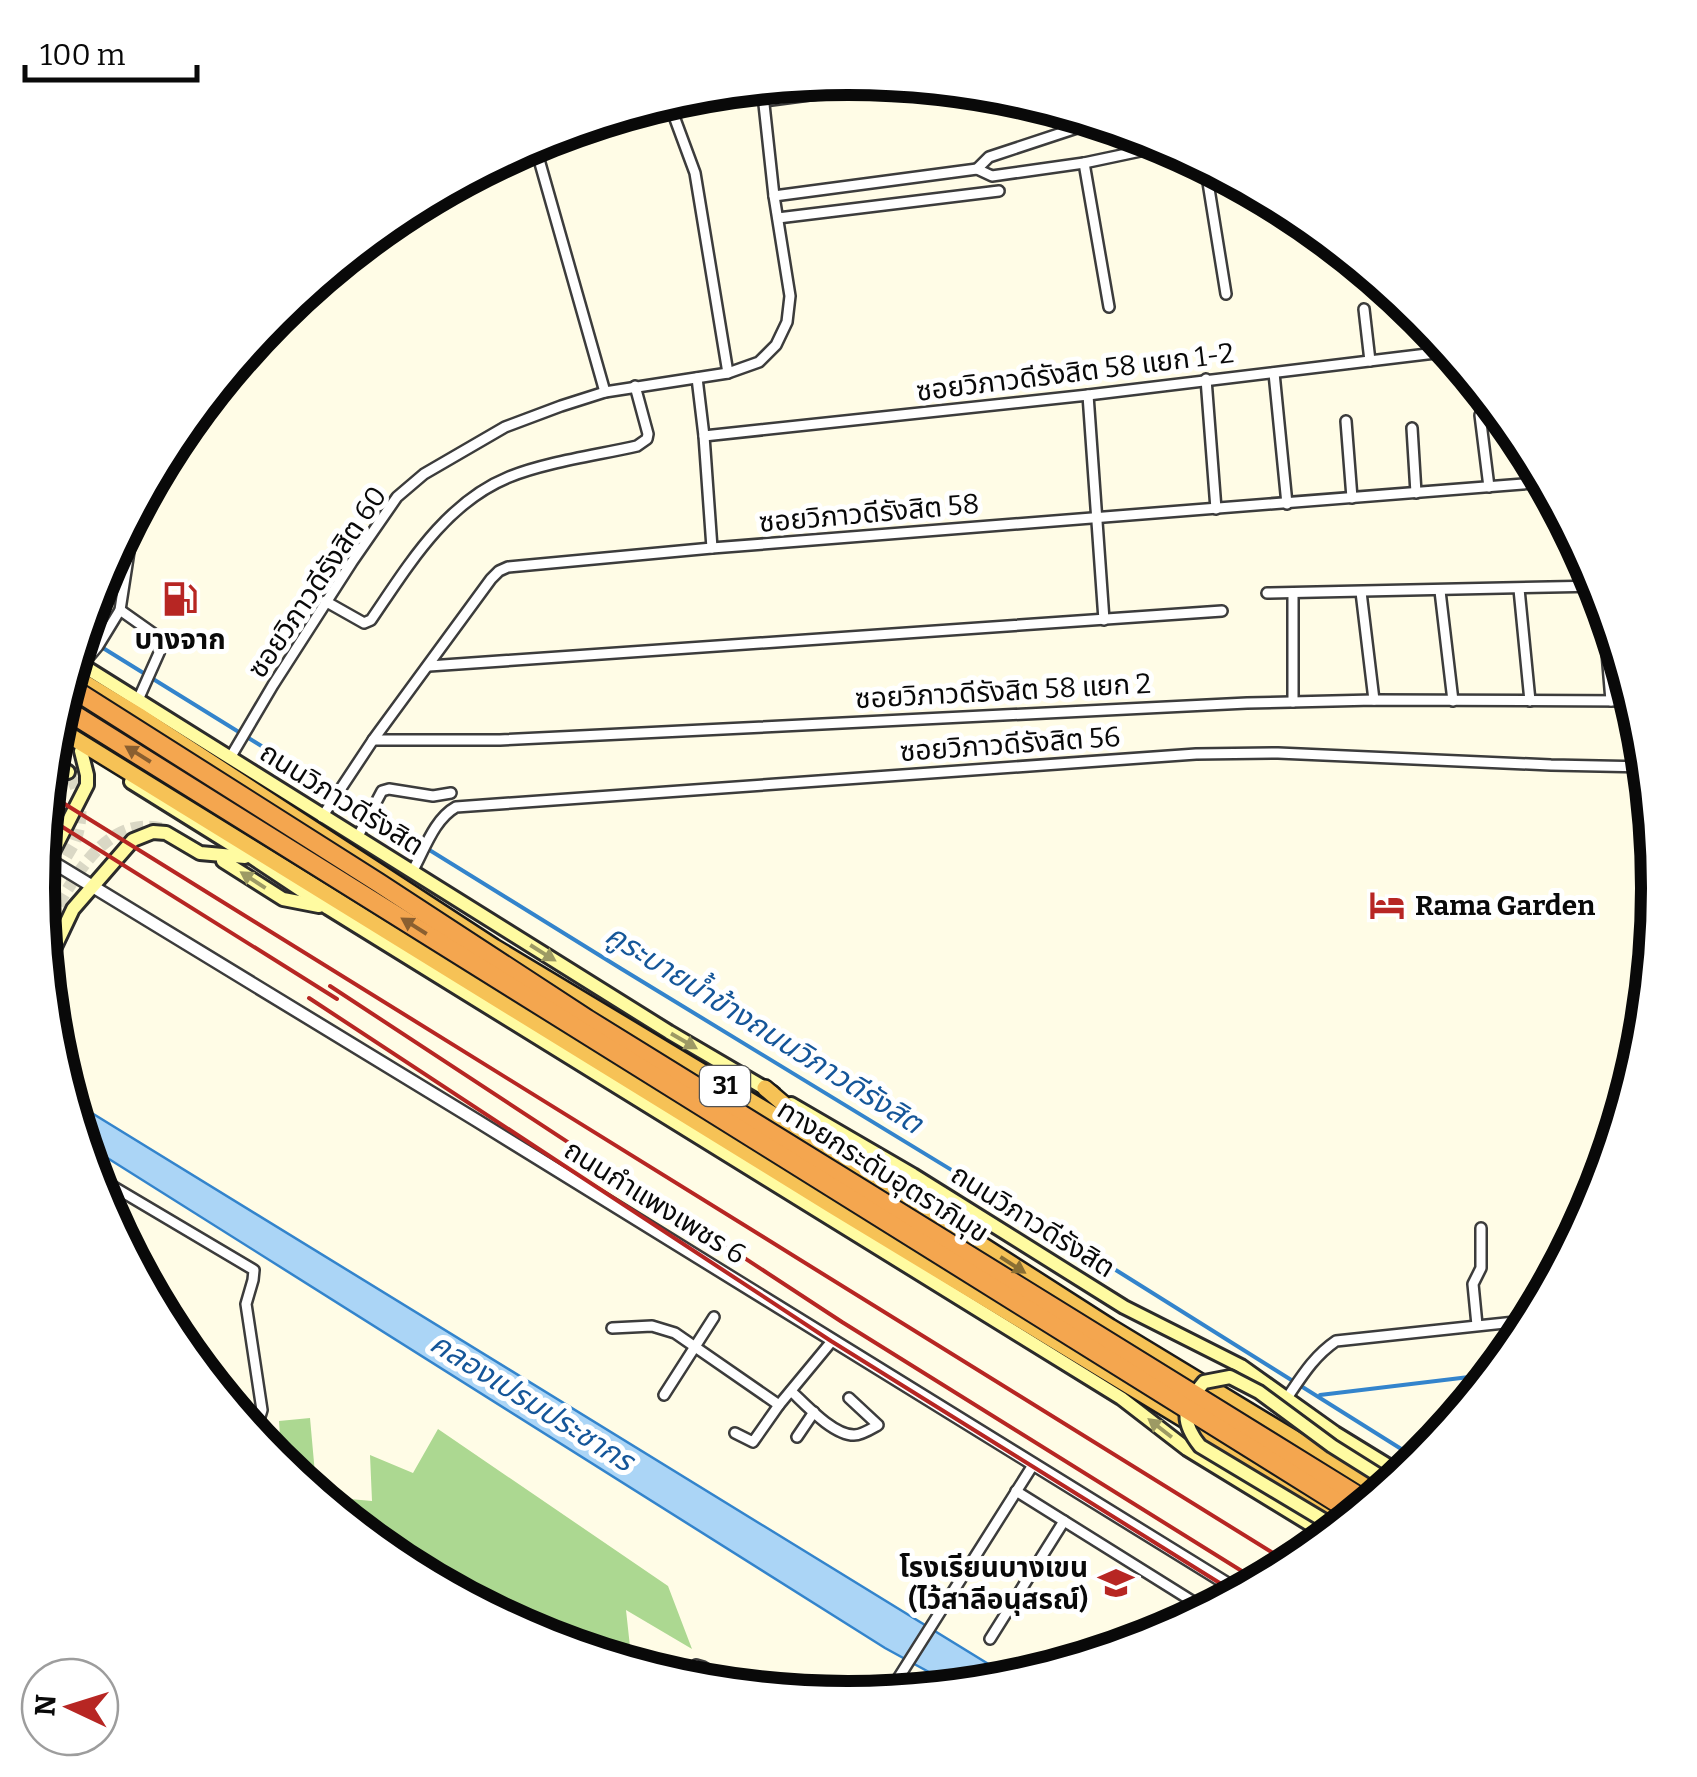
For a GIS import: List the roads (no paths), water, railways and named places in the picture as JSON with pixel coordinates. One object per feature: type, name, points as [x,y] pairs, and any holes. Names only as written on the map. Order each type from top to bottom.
[{"type":"highway","name":"ถนนวิภาวดีรังสิต","points":[[85,673],[141,716],[494,947],[857,1166],[1371,1486]]},
{"type":"highway","name":"ทางยกระดับอุตราภิมุข","points":[[80,693],[587,1019],[1358,1496]]},
{"type":"highway","name":"ทางยกระดับอุตราภิมุข","points":[[74,715],[1345,1507]]},
{"type":"highway","name":"31","points":[[70,736],[1338,1513]]},
{"type":"highway","points":[[765,1088],[857,1166]]},
{"type":"highway","points":[[736,1158],[831,1205]]},
{"type":"main road","name":"ถนนวิภาวดีรังสิต","points":[[86,671],[138,700],[669,1032],[914,1175],[1124,1307],[1294,1389],[1335,1433],[1391,1467]]},
{"type":"main road","name":"31","points":[[69,743],[1120,1398],[1187,1449],[1317,1529]]},
{"type":"main road","points":[[57,836],[87,785],[81,751]]},
{"type":"main road","points":[[64,770],[68,772]]},
{"type":"main road","points":[[57,940],[66,920],[133,840],[153,832],[166,833],[200,853],[253,858]]},
{"type":"main road","points":[[223,861],[283,900],[328,908]]},
{"type":"main road","points":[[1326,1522],[1200,1446],[1185,1418],[1190,1398],[1204,1382],[1230,1377],[1260,1392],[1381,1477]]},
{"type":"street","points":[[764,101],[783,98]]},
{"type":"street","name":"ซอยวิภาวดีรังสิต 60","points":[[230,758],[325,602],[397,497],[424,474],[505,427],[605,392],[728,373],[759,362],[776,345],[787,322],[790,296],[764,101]]},
{"type":"street","points":[[673,115],[695,173],[728,373]]},
{"type":"street","points":[[977,169],[990,158],[1074,128]]},
{"type":"street","points":[[774,196],[977,169],[992,176],[1141,151]]},
{"type":"street","points":[[539,158],[605,392]]},
{"type":"street","points":[[1084,163],[1109,307]]},
{"type":"street","points":[[1208,182],[1226,294]]},
{"type":"street","points":[[778,218],[998,191]]},
{"type":"street","points":[[1364,310],[1370,361]]},
{"type":"street","name":"ซอยวิภาวดีรังสิต 58 แยก 1-2","points":[[704,436],[1434,353]]},
{"type":"street","points":[[1274,372],[1287,504]]},
{"type":"street","points":[[697,378],[712,548]]},
{"type":"street","points":[[1206,379],[1216,509]]},
{"type":"street","points":[[325,602],[364,623],[372,620],[421,548],[476,495],[509,477],[644,442],[648,434],[636,386]]},
{"type":"street","points":[[1088,395],[1104,620]]},
{"type":"street","points":[[1480,416],[1488,486]]},
{"type":"street","points":[[1346,421],[1352,498]]},
{"type":"street","points":[[1412,428],[1416,493]]},
{"type":"street","name":"ซอยวิภาวดีรังสิต 58","points":[[322,817],[373,740],[499,571],[520,565],[1530,483]]},
{"type":"street","points":[[90,655],[120,610],[128,557]]},
{"type":"street","points":[[1519,588],[1530,701]]},
{"type":"street","points":[[1267,593],[1583,589]]},
{"type":"street","points":[[1440,591],[1453,700]]},
{"type":"street","points":[[1361,592],[1374,700]]},
{"type":"street","points":[[1293,593],[1293,702]]},
{"type":"street","points":[[120,610],[160,639],[162,649],[138,700]]},
{"type":"street","points":[[429,666],[1222,612]]},
{"type":"street","points":[[1607,656],[1611,701]]},
{"type":"street","name":"ซอยวิภาวดีรังสิต 58 แยก 2","points":[[373,740],[500,740],[1132,707],[1374,700],[1619,701]]},
{"type":"street","name":"ซอยวิภาวดีรังสิต 56","points":[[412,872],[439,822],[456,807],[1162,756],[1278,753],[1632,767]]},
{"type":"street","points":[[357,838],[382,792],[390,788],[434,796],[452,793]]},
{"type":"street","name":"ถนนกำแพงเพชร 6","points":[[56,864],[1228,1585]]},
{"type":"street","points":[[113,1186],[254,1270],[246,1304],[262,1410],[259,1420]]},
{"type":"street","points":[[1477,1325],[1473,1284],[1482,1268],[1482,1228]]},
{"type":"street","points":[[664,1395],[714,1317]]},
{"type":"street","points":[[1294,1389],[1322,1350],[1336,1341],[1513,1322]]},
{"type":"street","points":[[612,1328],[652,1326],[675,1333],[779,1405]]},
{"type":"street","points":[[736,1433],[753,1442],[832,1341]]},
{"type":"street","points":[[790,1391],[842,1432],[857,1435],[878,1425],[850,1398]]},
{"type":"street","points":[[797,1437],[814,1412]]},
{"type":"street","points":[[897,1680],[1032,1465]]},
{"type":"street","points":[[1016,1491],[1194,1602]]},
{"type":"street","points":[[990,1638],[1064,1520]]},
{"type":"water","name":"คลองเปรมประชากร","points":[[87,1110],[995,1668],[937,1676],[885,1648],[101,1154]]},
{"type":"waterway","name":"คูระบายน้ำข้างถนนวิภาวดีรังสิต","points":[[94,643],[1407,1453]]},
{"type":"waterway","points":[[1320,1395],[1474,1376]]},
{"type":"tunnel","points":[[56,875],[78,833],[79,797],[68,772]]},
{"type":"tunnel","points":[[56,909],[81,869],[108,840],[143,827],[164,829]]},
{"type":"railway","points":[[60,801],[1277,1556]]},
{"type":"railway","points":[[58,824],[337,999]]},
{"type":"railway","points":[[330,986],[842,1322],[1247,1575]]},
{"type":"railway","points":[[309,998],[831,1341],[1225,1586]]},
{"type":"place","name":"บางจาก","points":[[180,599]]},
{"type":"place","name":"Rama Garden","points":[[1387,905]]},
{"type":"place","name":"โรงเรียนบางเขน (ไว้สาลีอนุสรณ์)","points":[[1116,1583]]}]
